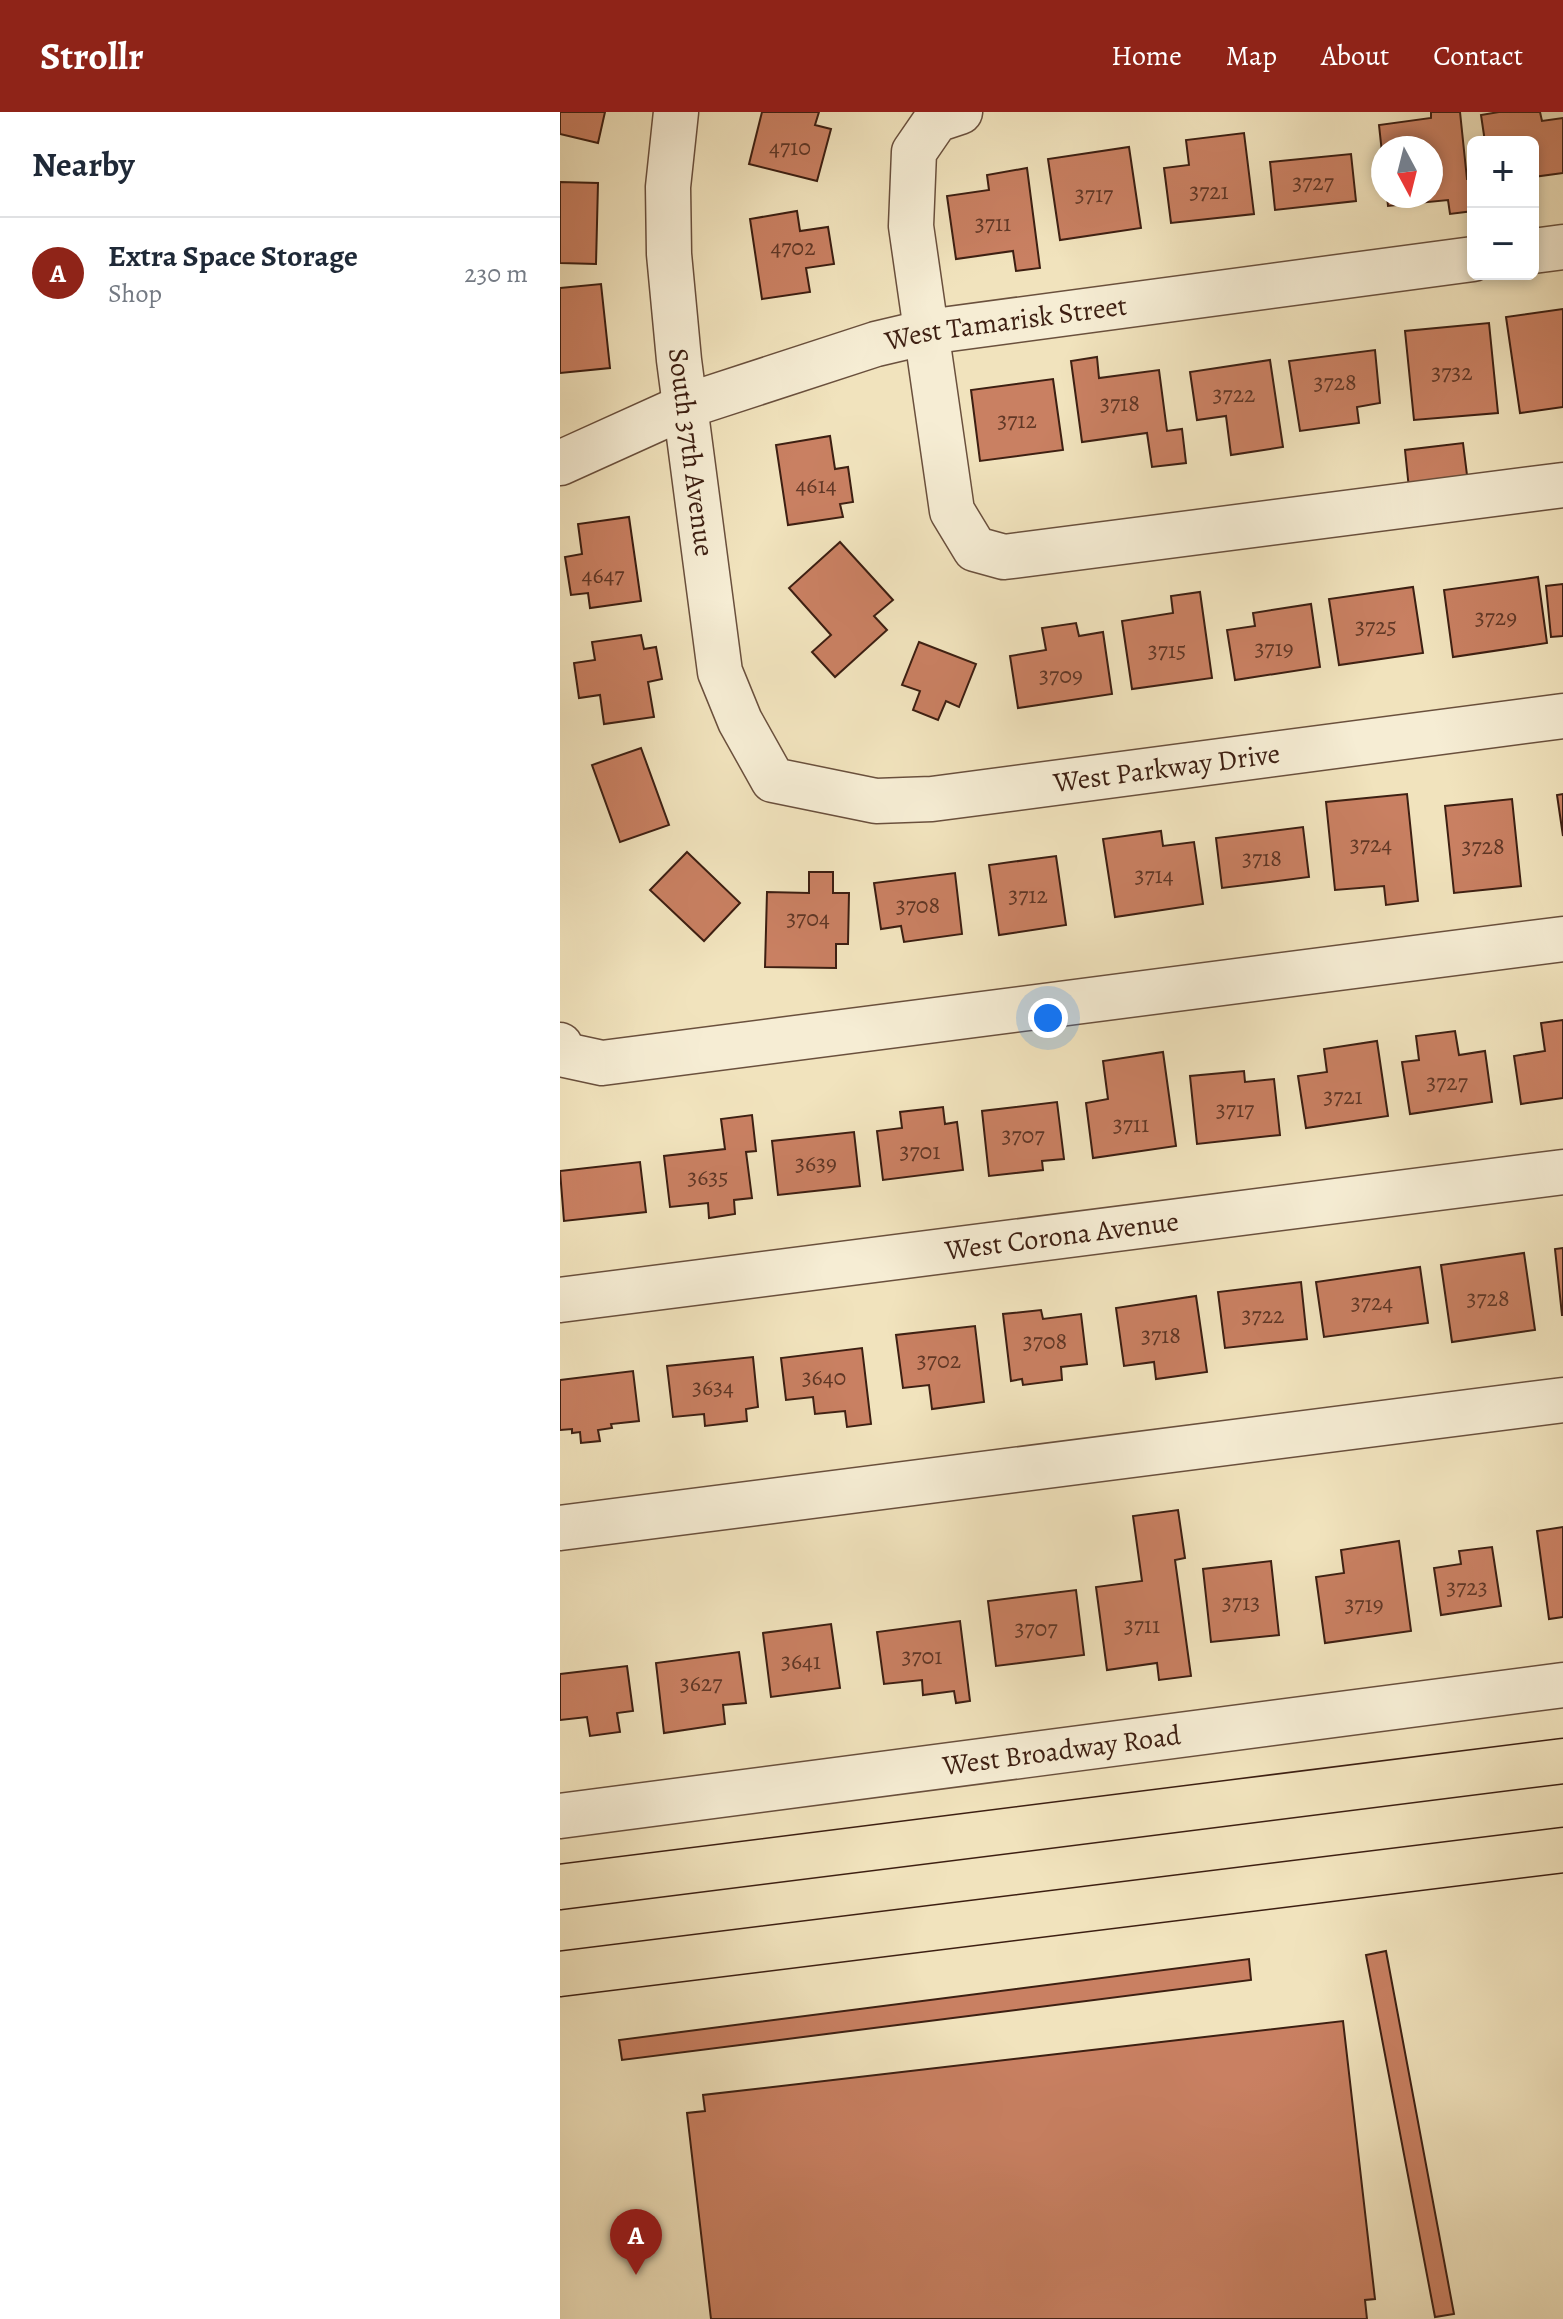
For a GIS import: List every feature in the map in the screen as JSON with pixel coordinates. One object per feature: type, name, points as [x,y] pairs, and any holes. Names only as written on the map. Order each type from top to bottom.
[{"type":"main road","points":[[560,1887],[1563,1761]]},
{"type":"main road","points":[[560,1974],[1563,1850]]},
{"type":"street","name":"South 37th Avenue","points":[[676,112],[668,187],[669,254],[720,672],[740,721],[773,780]]},
{"type":"street","points":[[960,112],[936,120],[914,152],[911,226],[952,511],[975,549],[1004,557],[1563,485]]},
{"type":"street","points":[[1539,250],[1563,247]]},
{"type":"street","name":"West Tamarisk Street","points":[[560,463],[686,406],[876,344],[927,332],[1467,260]]},
{"type":"street","name":"West Parkway Drive","points":[[773,780],[876,801],[932,799],[1563,716]]},
{"type":"street","points":[[560,1045],[565,1055],[602,1063],[1563,939]]},
{"type":"street","name":"West Corona Avenue","points":[[560,1300],[1563,1172]]},
{"type":"street","points":[[560,1528],[1563,1400]]},
{"type":"street","name":"West Broadway Road","points":[[560,1816],[1563,1685]]},
{"type":"building","points":[[560,112],[605,112],[598,143],[560,134]]},
{"type":"building","points":[[762,112],[819,112],[815,125],[831,129],[817,181],[749,164]]},
{"type":"building","points":[[1431,112],[1460,112],[1467,212],[1450,214],[1448,200],[1443,200],[1443,136],[1380,136],[1379,125],[1431,118]]},
{"type":"building","points":[[1540,112],[1542,121],[1563,118],[1563,173],[1539,176],[1539,136],[1484,136],[1481,115]]},
{"type":"building","points":[[1244,133],[1254,214],[1171,223],[1164,168],[1189,165],[1186,140]]},
{"type":"building","points":[[1129,147],[1141,228],[1060,240],[1048,159]]},
{"type":"building","points":[[1351,154],[1356,201],[1275,210],[1270,162]]},
{"type":"building","points":[[1027,168],[1040,268],[1016,271],[1013,251],[956,259],[947,196],[989,190],[987,175]]},
{"type":"building","points":[[560,182],[598,183],[596,264],[560,263]]},
{"type":"building","points":[[797,211],[800,231],[828,227],[834,264],[806,268],[810,292],[762,299],[750,219]]},
{"type":"building","points":[[601,284],[610,368],[560,373],[560,288]]},
{"type":"building","points":[[1563,309],[1563,407],[1520,413],[1506,317]]},
{"type":"building","points":[[1489,323],[1498,413],[1414,420],[1405,331]]},
{"type":"building","points":[[1375,350],[1380,403],[1357,407],[1359,423],[1300,431],[1289,361]]},
{"type":"building","points":[[1097,357],[1099,378],[1159,370],[1167,431],[1182,429],[1186,463],[1152,467],[1147,433],[1082,442],[1071,361]]},
{"type":"building","points":[[1270,360],[1283,447],[1231,455],[1226,416],[1197,420],[1190,372]]},
{"type":"building","points":[[1053,379],[1063,450],[980,461],[971,390]]},
{"type":"building","points":[[830,436],[835,469],[848,467],[853,502],[840,504],[843,517],[788,525],[776,445]]},
{"type":"building","points":[[1463,443],[1468,483],[1409,489],[1405,450]]},
{"type":"building","points":[[629,517],[641,601],[590,608],[588,593],[571,595],[565,557],[582,554],[578,524]]},
{"type":"building","points":[[840,542],[893,600],[874,616],[887,630],[835,677],[812,652],[831,635],[789,588]]},
{"type":"building","points":[[1538,577],[1547,643],[1453,657],[1444,590]]},
{"type":"building","points":[[1563,584],[1563,636],[1551,637],[1546,586]]},
{"type":"building","points":[[1413,587],[1423,653],[1339,665],[1329,599]]},
{"type":"building","points":[[1200,592],[1212,678],[1132,689],[1122,621],[1173,613],[1171,596]]},
{"type":"building","points":[[1311,604],[1320,667],[1235,680],[1227,630],[1255,626],[1253,613]]},
{"type":"building","points":[[1076,623],[1079,636],[1103,632],[1112,694],[1018,708],[1010,656],[1046,650],[1042,628]]},
{"type":"building","points":[[641,635],[644,649],[656,647],[662,679],[648,682],[654,717],[604,724],[600,695],[579,698],[574,663],[595,660],[592,642]]},
{"type":"building","points":[[919,642],[976,664],[959,707],[946,701],[938,720],[913,710],[920,691],[902,685]]},
{"type":"building","points":[[641,748],[669,825],[620,842],[592,765]]},
{"type":"building","points":[[1407,794],[1418,901],[1386,905],[1384,886],[1335,890],[1326,802]]},
{"type":"building","points":[[1563,794],[1563,836],[1557,795]]},
{"type":"building","points":[[1512,799],[1521,886],[1454,893],[1445,806]]},
{"type":"building","points":[[1303,827],[1309,877],[1222,888],[1216,838]]},
{"type":"building","points":[[1161,831],[1163,846],[1194,842],[1203,904],[1115,917],[1103,839]]},
{"type":"building","points":[[687,852],[740,903],[704,941],[650,890]]},
{"type":"building","points":[[1056,856],[1066,925],[999,935],[989,865]]},
{"type":"building","points":[[809,872],[833,872],[833,893],[849,893],[848,944],[836,944],[836,968],[765,967],[767,892],[809,893]]},
{"type":"building","points":[[955,873],[962,934],[904,942],[901,926],[881,929],[874,883]]},
{"type":"building","points":[[1563,1020],[1563,1098],[1521,1104],[1514,1056],[1545,1051],[1541,1023]]},
{"type":"building","points":[[1455,1031],[1459,1055],[1485,1051],[1492,1102],[1410,1114],[1402,1062],[1419,1060],[1416,1036]]},
{"type":"building","points":[[1377,1041],[1388,1116],[1306,1128],[1298,1076],[1327,1072],[1324,1049]]},
{"type":"building","points":[[1163,1052],[1176,1146],[1093,1158],[1086,1103],[1108,1099],[1103,1061]]},
{"type":"building","points":[[1244,1071],[1245,1082],[1274,1079],[1280,1135],[1197,1144],[1190,1076]]},
{"type":"building","points":[[1057,1102],[1064,1159],[1042,1161],[1043,1170],[989,1176],[982,1111]]},
{"type":"building","points":[[943,1107],[945,1124],[957,1122],[963,1170],[883,1180],[877,1131],[902,1128],[900,1112]]},
{"type":"building","points":[[752,1115],[756,1151],[746,1152],[752,1198],[734,1200],[735,1214],[709,1218],[708,1203],[670,1207],[664,1156],[725,1149],[721,1119]]},
{"type":"building","points":[[854,1132],[860,1186],[778,1195],[772,1141]]},
{"type":"building","points":[[640,1162],[646,1212],[564,1221],[560,1171]]},
{"type":"building","points":[[1563,1248],[1563,1315],[1562,1315],[1555,1249]]},
{"type":"building","points":[[1524,1253],[1535,1330],[1452,1342],[1441,1265]]},
{"type":"building","points":[[1420,1267],[1428,1323],[1324,1337],[1316,1282]]},
{"type":"building","points":[[1301,1282],[1307,1339],[1225,1348],[1218,1292]]},
{"type":"building","points":[[1196,1296],[1207,1372],[1156,1379],[1154,1362],[1124,1366],[1116,1308]]},
{"type":"building","points":[[1041,1310],[1043,1319],[1081,1314],[1087,1364],[1061,1367],[1062,1380],[1023,1385],[1022,1379],[1011,1381],[1003,1314]]},
{"type":"building","points":[[975,1326],[984,1402],[932,1409],[929,1385],[903,1388],[896,1335]]},
{"type":"building","points":[[862,1348],[871,1424],[847,1427],[845,1411],[815,1414],[813,1397],[786,1400],[781,1358]]},
{"type":"building","points":[[753,1357],[758,1407],[746,1409],[747,1421],[705,1426],[704,1414],[673,1417],[667,1366]]},
{"type":"building","points":[[633,1371],[639,1421],[611,1424],[612,1428],[598,1430],[600,1441],[581,1443],[580,1432],[560,1430],[560,1380]]},
{"type":"building","points":[[1178,1510],[1185,1558],[1175,1560],[1191,1676],[1159,1680],[1157,1663],[1107,1670],[1096,1587],[1142,1581],[1133,1516]]},
{"type":"building","points":[[1563,1527],[1563,1617],[1549,1619],[1537,1531]]},
{"type":"building","points":[[1399,1541],[1411,1631],[1325,1643],[1316,1577],[1344,1573],[1341,1550]]},
{"type":"building","points":[[1492,1547],[1501,1606],[1441,1615],[1434,1568],[1461,1564],[1459,1551]]},
{"type":"building","points":[[1271,1561],[1279,1635],[1211,1642],[1203,1569]]},
{"type":"building","points":[[1076,1590],[1084,1655],[996,1666],[988,1601]]},
{"type":"building","points":[[960,1621],[970,1701],[956,1703],[954,1691],[923,1695],[922,1680],[884,1684],[877,1632]]},
{"type":"building","points":[[831,1624],[840,1688],[771,1697],[763,1633]]},
{"type":"building","points":[[739,1652],[746,1703],[723,1705],[725,1724],[664,1733],[656,1663]]},
{"type":"building","points":[[627,1666],[633,1711],[617,1713],[620,1732],[590,1736],[587,1717],[560,1720],[560,1674]]},
{"type":"building","points":[[1386,1951],[1454,2314],[1435,2317],[1366,1955]]},
{"type":"building","points":[[1249,1959],[1251,1980],[622,2060],[619,2040]]},
{"type":"building","points":[[1343,2021],[1375,2299],[1365,2300],[1367,2319],[711,2319],[687,2113],[705,2111],[703,2095]]},
{"type":"place","name":"Extra Space Storage","points":[[636,2275]]}]
